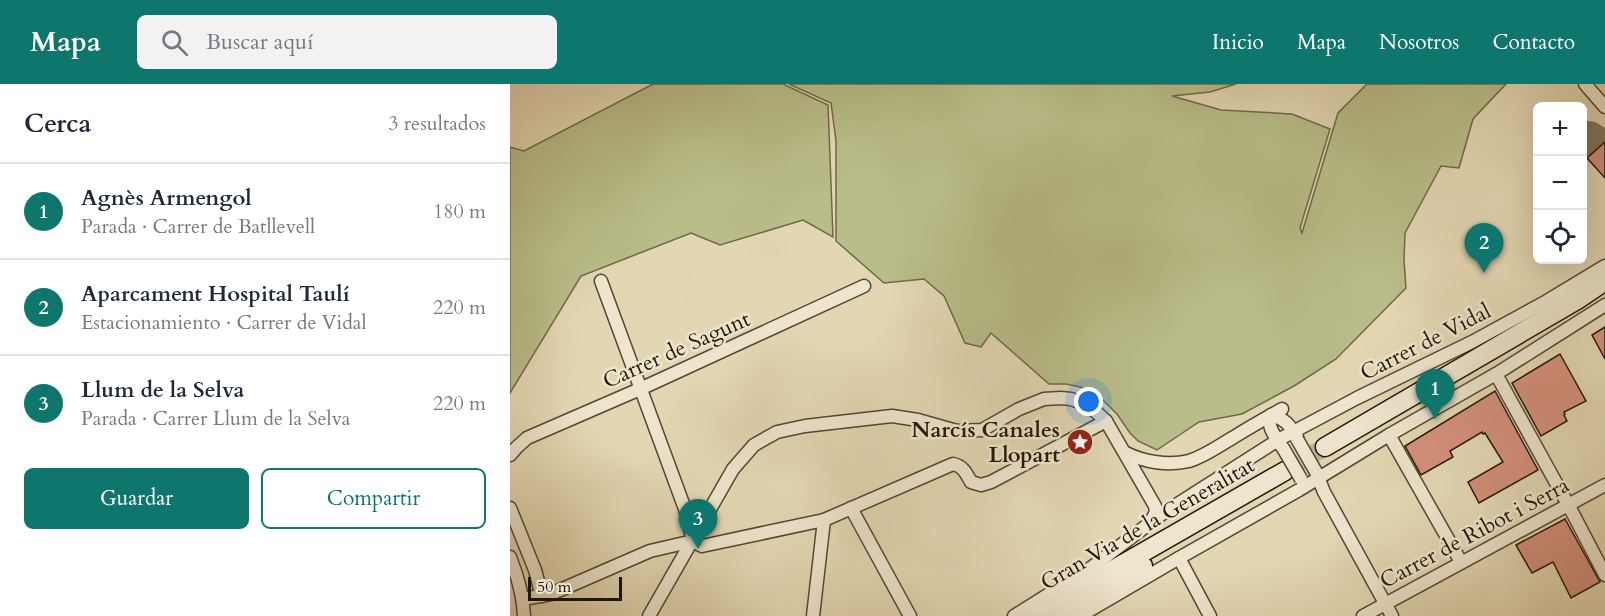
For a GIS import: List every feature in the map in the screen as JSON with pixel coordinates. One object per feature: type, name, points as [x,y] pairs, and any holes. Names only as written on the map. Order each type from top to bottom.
[{"type":"street","points":[[1585,84],[1605,107]]},
{"type":"street","name":"Carrer de Vidal","points":[[1014,616],[1092,567],[1150,523],[1262,450],[1280,444],[1357,398],[1472,342],[1605,266]]},
{"type":"street","points":[[601,281],[685,510],[693,541]]},
{"type":"street","points":[[1605,281],[1328,452],[1605,294]]},
{"type":"street","name":"Carrer de Sagunt","points":[[510,455],[527,438],[864,286]]},
{"type":"street","points":[[1080,616],[1179,558],[1294,480],[1318,475],[1389,435],[1496,374],[1605,304]]},
{"type":"street","points":[[1496,374],[1605,575]]},
{"type":"street","points":[[649,616],[732,469],[754,446],[777,432],[805,426],[892,416],[918,420],[957,431],[982,430],[1019,409],[1044,399],[1071,399],[1095,411],[1106,421],[1156,508],[1156,514],[1150,523]]},
{"type":"street","points":[[1276,412],[1289,424],[1392,616]]},
{"type":"street","points":[[1276,412],[1269,420],[1270,426],[1280,444],[1294,480]]},
{"type":"street","points":[[1126,453],[1138,459],[1154,462],[1189,461],[1207,453],[1276,412]]},
{"type":"street","points":[[523,599],[561,590],[650,551],[693,541],[702,546],[824,520],[953,464],[963,469],[971,482],[981,484],[991,482],[1106,421]]},
{"type":"street","points":[[1389,435],[1461,562]]},
{"type":"street","name":"Gran Via de la Generalitat","points":[[1032,616],[1294,480]]},
{"type":"street","name":"Gran Via de la Generalitat","points":[[1059,616],[1294,480]]},
{"type":"street","name":"Carrer de Ribot i Serra","points":[[1363,616],[1605,484]]},
{"type":"street","points":[[510,508],[535,570],[542,596]]},
{"type":"street","points":[[851,508],[910,616]]},
{"type":"street","points":[[813,616],[824,520]]},
{"type":"street","points":[[510,557],[518,576],[524,616]]},
{"type":"street","points":[[1179,558],[1210,616]]},
{"type":"green space","points":[[653,84],[783,84],[828,105],[833,237],[803,220],[720,245],[691,233],[581,276],[510,393],[510,147],[524,151]]},
{"type":"green space","points":[[789,84],[1236,84],[1210,92],[1172,96],[1221,110],[1292,114],[1330,129],[1300,228],[1302,233],[1338,113],[1367,84],[1506,84],[1473,119],[1459,168],[1441,166],[1405,233],[1406,288],[1336,359],[1294,386],[1242,414],[1199,422],[1157,450],[1138,441],[1117,414],[1092,392],[1066,384],[1049,384],[991,333],[981,347],[965,343],[944,296],[924,279],[884,283],[836,241],[836,141],[831,103]]},
{"type":"building","points":[[1605,142],[1605,178],[1587,158]]},
{"type":"building","points":[[1605,327],[1605,359],[1592,335]]},
{"type":"building","points":[[1560,354],[1586,401],[1564,412],[1567,421],[1541,436],[1512,383]]},
{"type":"building","points":[[1495,391],[1538,470],[1479,503],[1468,482],[1503,462],[1485,433],[1482,432],[1450,451],[1453,457],[1421,475],[1405,446]]},
{"type":"building","points":[[1565,519],[1600,582],[1571,598],[1553,562],[1532,573],[1516,545]]},
{"type":"taxiway","points":[[1589,138],[1601,146]]},
{"type":"tunnel","points":[[1285,471],[1325,447]]},
{"type":"place","name":"Aparcament Hospital Taulí","points":[[1484,273]]},
{"type":"place","name":"Agnès Armengol","points":[[1435,419]]},
{"type":"place","name":"Narcís Canales Llopart","points":[[1080,442]]},
{"type":"place","name":"Llum de la Selva","points":[[698,549]]}]
